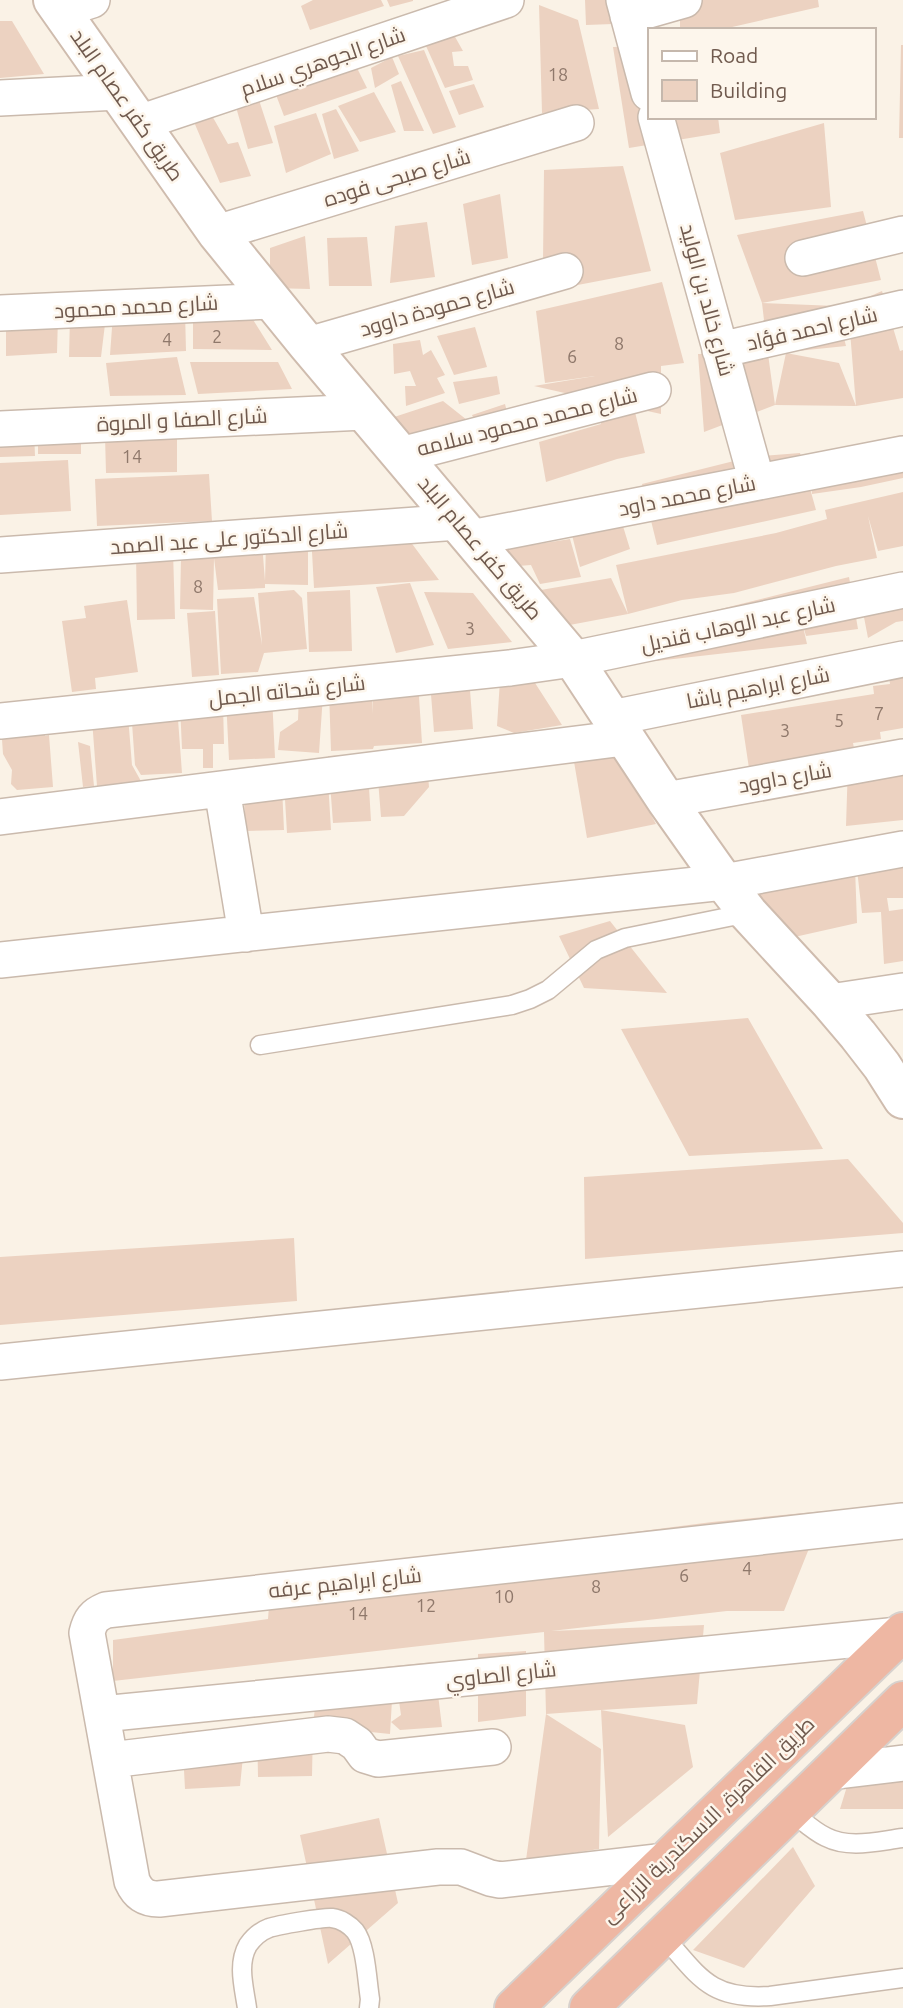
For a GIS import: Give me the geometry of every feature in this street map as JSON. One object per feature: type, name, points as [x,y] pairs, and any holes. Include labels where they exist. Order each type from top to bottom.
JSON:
[{"type":"highway","name":"طريق القاهرة, الاسكندرية الزراعى","points":[[514,2008],[901,1634]]},
{"type":"highway","points":[[590,2008],[903,1701]]},
{"type":"street","name":"شارع الجوهري سلام","points":[[139,123],[506,0]]},
{"type":"street","points":[[648,89],[626,8],[684,0]]},
{"type":"street","name":"طريق كفر عصام البلد","points":[[69,4],[118,92],[217,233],[271,301],[573,659],[724,883],[830,1002],[882,1066],[903,1099]]},
{"type":"street","points":[[0,98],[118,92]]},
{"type":"street","name":"شارع خالد بن الوليد","points":[[657,119],[757,482]]},
{"type":"street","name":"شارع صبحى فوده","points":[[217,233],[576,123]]},
{"type":"street","points":[[803,258],[903,234]]},
{"type":"street","name":"شارع حمودة داوود","points":[[308,345],[565,271]]},
{"type":"street","name":"شارع محمد محمود","points":[[0,313],[271,301]]},
{"type":"street","name":"شارع احمد فؤاد","points":[[720,350],[903,308]]},
{"type":"street","name":"شارع محمد محمود سلامه","points":[[401,454],[653,390]]},
{"type":"street","name":"شارع الصفا و المروة","points":[[0,429],[364,412]]},
{"type":"street","name":"شارع محمد داود","points":[[465,530],[757,482],[903,454]]},
{"type":"street","name":"شارع الدكتور على عبد الصمد","points":[[0,555],[465,530]]},
{"type":"street","name":"شارع عبد الوهاب قنديل","points":[[573,659],[903,590]]},
{"type":"street","name":"شارع شحاته الجمل","points":[[0,721],[510,668],[573,659]]},
{"type":"street","name":"شارع ابراهيم باشا","points":[[0,817],[222,789],[618,728],[903,659]]},
{"type":"street","name":"شارع داوود","points":[[666,800],[903,757]]},
{"type":"street","points":[[222,789],[246,934]]},
{"type":"street","points":[[0,960],[724,883],[903,849]]},
{"type":"street","points":[[830,1002],[903,990]]},
{"type":"street","points":[[0,1362],[903,1269]]},
{"type":"street","name":"شارع ابراهيم عرفه","points":[[666,1861],[500,1880],[461,1867],[438,1867],[147,1899],[137,1892],[132,1881],[87,1633],[89,1622],[96,1614],[106,1610],[903,1521]]},
{"type":"street","name":"شارع الصاوي","points":[[102,1714],[901,1634]]},
{"type":"street","points":[[110,1759],[328,1734],[345,1736],[357,1744],[365,1755],[378,1759],[493,1747]]},
{"type":"street","points":[[830,1772],[903,1763]]},
{"type":"lane","points":[[260,1045],[512,1005],[548,990],[584,958],[610,943],[748,913]]},
{"type":"lane","points":[[790,1811],[824,1836],[842,1843],[903,1838]]},
{"type":"lane","points":[[247,2008],[242,1967],[249,1943],[269,1928],[331,1917],[353,1929],[360,1940],[370,1999],[369,2008]]},
{"type":"lane","points":[[663,1936],[706,1984],[736,1995],[770,1996],[903,1978]]},
{"type":"building","points":[[313,0],[381,0],[384,6],[310,30],[301,6]]},
{"type":"building","points":[[387,0],[413,0],[413,1],[390,7]]},
{"type":"building","points":[[585,0],[664,0],[667,22],[586,25]]},
{"type":"building","points":[[680,0],[818,0],[819,7],[728,28],[680,28]]},
{"type":"building","points":[[539,5],[578,20],[599,109],[542,113]]},
{"type":"building","points":[[0,21],[12,21],[44,74],[0,78]]},
{"type":"building","points":[[454,35],[463,51],[452,52],[454,66],[468,66],[473,80],[445,88],[426,46]]},
{"type":"building","points":[[901,45],[903,138],[899,138]]},
{"type":"building","points":[[648,46],[648,119],[718,119],[720,133],[629,148],[613,47]]},
{"type":"building","points":[[424,50],[456,127],[433,134],[398,56]]},
{"type":"building","points":[[392,57],[399,74],[375,88],[371,68]]},
{"type":"building","points":[[354,62],[367,88],[284,116],[273,87]]},
{"type":"building","points":[[401,81],[424,131],[404,131],[391,85]]},
{"type":"building","points":[[474,84],[484,107],[459,115],[449,91]]},
{"type":"building","points":[[374,92],[396,132],[360,142],[338,106]]},
{"type":"building","points":[[258,97],[273,143],[248,149],[236,107]]},
{"type":"building","points":[[336,109],[359,151],[334,159],[322,114]]},
{"type":"building","points":[[316,113],[331,154],[286,173],[274,126]]},
{"type":"building","points":[[211,114],[228,144],[238,142],[251,176],[220,183],[194,122]]},
{"type":"building","points":[[824,123],[831,207],[735,220],[720,153]]},
{"type":"building","points":[[623,166],[651,271],[562,288],[543,263],[544,170]]},
{"type":"building","points":[[500,194],[508,258],[472,265],[463,204]]},
{"type":"building","points":[[863,211],[881,280],[762,303],[737,235]]},
{"type":"building","points":[[427,222],[435,277],[390,283],[395,226]]},
{"type":"building","points":[[305,236],[310,289],[270,288],[270,248]]},
{"type":"building","points":[[367,237],[372,286],[329,286],[327,238]]},
{"type":"building","points":[[662,282],[684,363],[661,366],[661,414],[634,408],[645,453],[617,459],[546,482],[539,442],[601,424],[599,404],[613,404],[534,386],[595,376],[545,383],[536,311]]},
{"type":"building","points":[[882,291],[900,351],[903,350],[903,398],[856,406],[848,306]]},
{"type":"building","points":[[762,303],[836,306],[846,346],[768,354]]},
{"type":"building","points":[[185,311],[186,351],[110,355],[113,314]]},
{"type":"building","points":[[70,316],[106,316],[101,357],[69,357]]},
{"type":"building","points":[[193,316],[252,318],[272,350],[193,349]]},
{"type":"building","points":[[58,317],[57,353],[6,356],[6,318]]},
{"type":"building","points":[[475,327],[487,367],[454,375],[437,336]]},
{"type":"building","points":[[420,340],[423,355],[431,350],[445,375],[437,378],[445,393],[406,406],[405,386],[416,386],[410,371],[394,374],[393,344]]},
{"type":"building","points":[[786,353],[839,363],[856,406],[775,405]]},
{"type":"building","points":[[698,354],[768,354],[775,405],[704,432]]},
{"type":"building","points":[[177,357],[186,395],[110,396],[106,363]]},
{"type":"building","points":[[190,362],[278,362],[292,389],[198,394]]},
{"type":"building","points":[[497,376],[500,394],[459,404],[453,382]]},
{"type":"building","points":[[443,401],[467,420],[464,430],[412,448],[385,420]]},
{"type":"building","points":[[505,404],[509,420],[479,430],[472,415]]},
{"type":"building","points":[[177,425],[177,472],[106,473],[105,436]]},
{"type":"building","points":[[81,430],[81,454],[38,454],[38,431]]},
{"type":"building","points":[[34,431],[35,456],[0,457],[0,432]]},
{"type":"building","points":[[903,435],[903,478],[812,494],[809,454]]},
{"type":"building","points":[[800,453],[816,510],[657,545],[642,484],[750,457]]},
{"type":"building","points":[[68,460],[71,511],[0,515],[0,463]]},
{"type":"building","points":[[209,474],[212,521],[97,526],[95,479]]},
{"type":"building","points":[[903,492],[903,546],[878,551],[868,516],[877,558],[734,593],[682,600],[628,614],[616,565],[776,533],[827,519],[825,510]]},
{"type":"building","points":[[618,510],[630,549],[580,567],[568,519]]},
{"type":"building","points":[[401,529],[439,580],[314,588],[311,534]]},
{"type":"building","points":[[526,536],[532,545],[570,539],[581,577],[540,584],[531,565],[505,567],[495,545]]},
{"type":"building","points":[[262,543],[265,581],[266,543],[308,544],[308,585],[265,584],[265,588],[218,590],[214,558],[216,545]]},
{"type":"building","points":[[173,551],[175,619],[137,620],[136,552]]},
{"type":"building","points":[[181,557],[214,558],[213,610],[180,609]]},
{"type":"building","points":[[903,574],[903,621],[896,622],[868,638],[858,586]]},
{"type":"building","points":[[849,577],[858,629],[806,636],[801,618],[807,644],[656,661],[648,627]]},
{"type":"building","points":[[611,578],[628,614],[559,627],[529,592]]},
{"type":"building","points":[[410,583],[434,645],[396,653],[376,587]]},
{"type":"building","points":[[294,590],[302,598],[307,649],[264,653],[258,672],[221,674],[217,599],[254,597],[262,645],[258,593]]},
{"type":"building","points":[[350,590],[352,651],[309,652],[307,592]]},
{"type":"building","points":[[424,592],[473,593],[512,642],[448,649]]},
{"type":"building","points":[[127,600],[138,672],[95,678],[96,689],[72,692],[62,621],[86,618],[84,606]]},
{"type":"building","points":[[215,611],[219,675],[192,677],[187,613]]},
{"type":"building","points":[[903,658],[903,728],[880,732],[881,739],[853,743],[856,759],[750,775],[741,715],[874,694],[873,686],[890,684],[887,661]]},
{"type":"building","points":[[528,672],[562,725],[514,733],[497,726],[500,680]]},
{"type":"building","points":[[469,677],[473,729],[434,732],[430,682]]},
{"type":"building","points":[[418,681],[422,743],[331,751],[329,691],[371,689],[373,714],[372,685]]},
{"type":"building","points":[[299,693],[323,695],[319,753],[278,750],[280,732],[298,720]]},
{"type":"building","points":[[272,696],[275,758],[229,760],[226,698]]},
{"type":"building","points":[[223,704],[224,744],[213,744],[213,768],[203,768],[203,749],[182,749],[180,705]]},
{"type":"building","points":[[177,706],[182,773],[141,775],[135,765],[131,709]]},
{"type":"building","points":[[128,716],[132,765],[142,783],[97,786],[92,719]]},
{"type":"building","points":[[44,720],[45,736],[49,735],[53,787],[17,790],[11,784],[12,770],[3,754],[1,725]]},
{"type":"building","points":[[78,742],[90,746],[94,786],[83,787]]},
{"type":"building","points":[[613,747],[656,824],[587,838],[572,750]]},
{"type":"building","points":[[903,750],[903,820],[846,826],[848,764]]},
{"type":"building","points":[[426,751],[429,787],[404,816],[381,817],[376,755]]},
{"type":"building","points":[[367,754],[371,821],[333,823],[328,756]]},
{"type":"building","points":[[327,764],[331,830],[287,833],[283,766]]},
{"type":"building","points":[[281,766],[284,830],[246,831],[242,768]]},
{"type":"building","points":[[903,856],[903,898],[887,898],[889,911],[903,909],[903,961],[884,964],[881,912],[862,913],[856,861]]},
{"type":"building","points":[[855,867],[857,923],[781,940],[742,891]]},
{"type":"building","points":[[610,921],[667,993],[584,988],[559,936]]},
{"type":"building","points":[[748,1018],[823,1149],[689,1156],[621,1029]]},
{"type":"building","points":[[848,1159],[903,1223],[903,1233],[585,1259],[584,1177]]},
{"type":"building","points":[[294,1238],[297,1301],[0,1325],[0,1257]]},
{"type":"building","points":[[824,1511],[784,1611],[727,1611],[551,1631],[704,1625],[697,1704],[546,1714],[544,1632],[113,1681],[113,1640],[268,1619],[271,1579],[712,1522]]},
{"type":"building","points":[[526,1651],[526,1716],[478,1722],[478,1654]]},
{"type":"building","points":[[434,1662],[442,1727],[400,1730],[391,1722],[401,1715],[394,1666]]},
{"type":"building","points":[[394,1666],[390,1734],[313,1726],[312,1776],[258,1777],[257,1725],[314,1717],[318,1675]]},
{"type":"building","points":[[601,1710],[685,1725],[693,1767],[608,1837]]},
{"type":"building","points":[[546,1714],[601,1749],[599,1849],[526,1860]]},
{"type":"building","points":[[246,1727],[240,1786],[185,1789],[182,1732]]},
{"type":"building","points":[[861,1741],[903,1774],[903,1809],[840,1809]]},
{"type":"building","points":[[379,1818],[398,1903],[328,1964],[300,1835]]},
{"type":"building","points":[[793,1847],[815,1886],[744,1968],[693,1950]]}]
